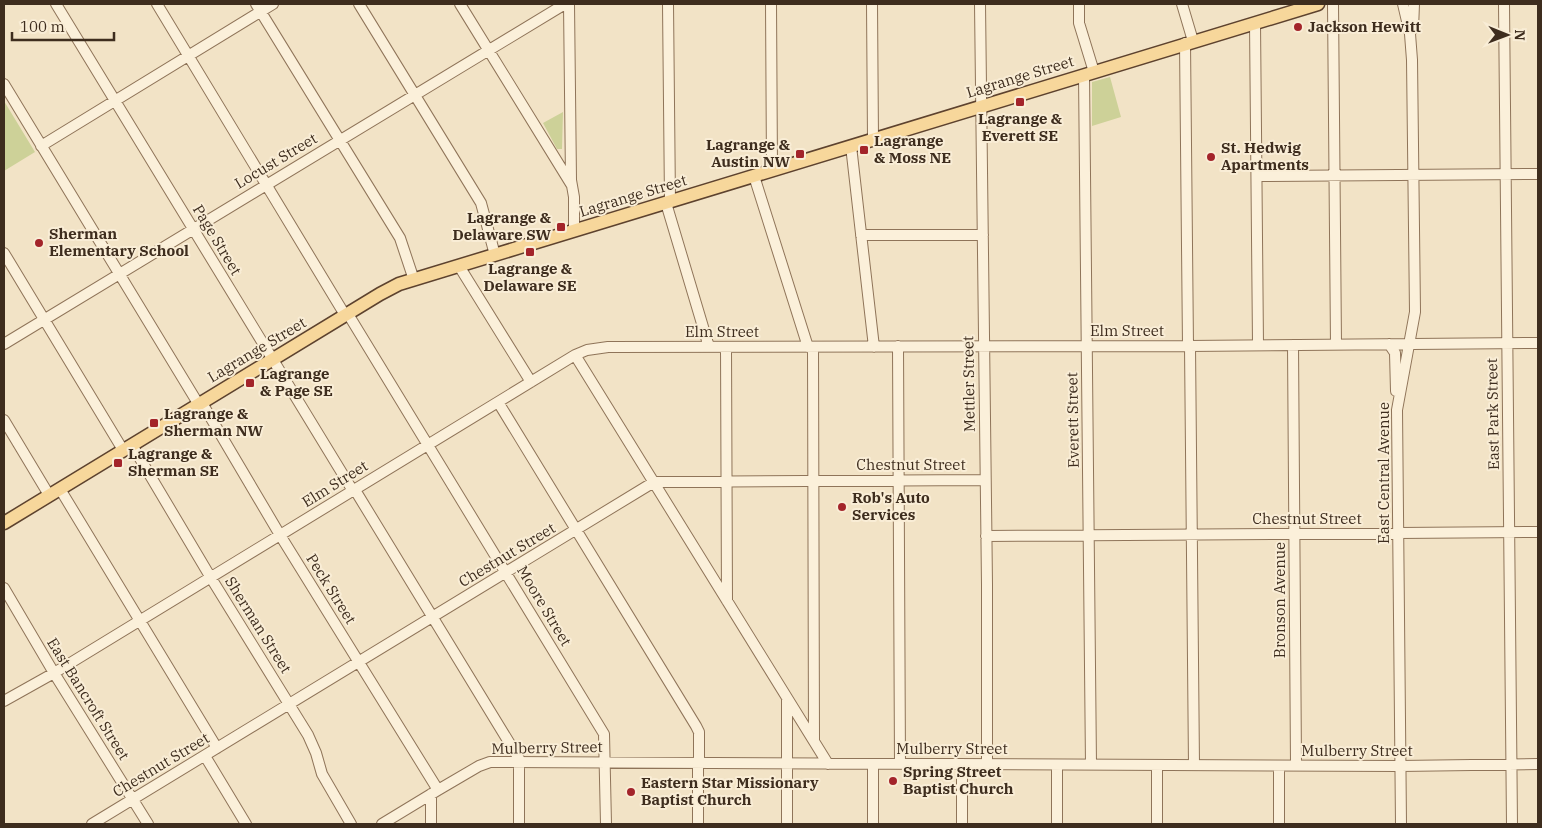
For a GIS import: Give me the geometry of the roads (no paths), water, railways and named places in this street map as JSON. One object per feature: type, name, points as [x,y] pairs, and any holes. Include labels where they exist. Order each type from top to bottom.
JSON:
[{"type":"main road","name":"Lagrange Street","points":[[4,523],[386,290],[1255,22],[1289,8],[1318,4]]},
{"type":"street","name":"Page Street","points":[[56,4],[272,360],[433,618],[520,762]]},
{"type":"street","name":"Moore Street","points":[[157,4],[604,734],[606,824]]},
{"type":"street","points":[[41,146],[188,56],[258,8],[273,4]]},
{"type":"street","points":[[360,4],[481,203],[495,255]]},
{"type":"street","points":[[460,4],[571,185]]},
{"type":"street","points":[[565,4],[574,231]]},
{"type":"street","name":"Locust Street","points":[[4,344],[565,4]]},
{"type":"street","points":[[668,4],[668,202],[709,347]]},
{"type":"street","points":[[771,4],[772,170]]},
{"type":"street","points":[[872,4],[873,140]]},
{"type":"street","name":"Mettler Street","points":[[980,4],[987,765]]},
{"type":"street","name":"Everett Street","points":[[1079,4],[1079,23],[1089,73],[1086,346],[1091,765]]},
{"type":"street","points":[[1182,4],[1189,42],[1189,346],[1194,765]]},
{"type":"street","points":[[1333,4],[1336,345]]},
{"type":"street","name":"East Central Avenue","points":[[1401,824],[1397,410],[1415,312],[1412,65],[1410,34],[1403,4]]},
{"type":"street","points":[[1412,65],[1414,4]]},
{"type":"street","name":"East Park Street","points":[[1504,4],[1512,824]]},
{"type":"street","points":[[258,8],[400,238],[414,280]]},
{"type":"street","points":[[1255,22],[1258,344]]},
{"type":"street","name":"Peck Street","points":[[4,84],[358,662],[434,792]]},
{"type":"street","points":[[851,146],[874,347]]},
{"type":"street","points":[[1257,176],[1538,174]]},
{"type":"street","points":[[754,176],[810,347],[813,481],[814,742]]},
{"type":"street","points":[[861,235],[983,235]]},
{"type":"street","name":"Sherman Street","points":[[4,253],[290,704],[313,745],[329,789],[351,824]]},
{"type":"street","points":[[459,266],[531,382]]},
{"type":"street","name":"Elm Street","points":[[4,701],[211,578],[575,355],[587,350],[709,347],[1538,343]]},
{"type":"street","points":[[1388,344],[1395,353],[1397,410]]},
{"type":"street","name":"Bronson Avenue","points":[[1293,345],[1296,766]]},
{"type":"street","points":[[898,346],[900,764]]},
{"type":"street","points":[[726,347],[727,601]]},
{"type":"street","points":[[575,355],[828,764]]},
{"type":"street","points":[[498,402],[696,726],[698,732],[698,824]]},
{"type":"street","points":[[4,420],[55,492],[140,621],[218,748]]},
{"type":"street","name":"Chestnut Street","points":[[92,824],[654,482],[985,480]]},
{"type":"street","name":"Chestnut Street","points":[[986,536],[1538,532]]},
{"type":"street","name":"East Bancroft Street","points":[[4,588],[54,673],[148,824]]},
{"type":"street","points":[[786,697],[787,824]]},
{"type":"street","points":[[205,756],[246,824]]},
{"type":"street","points":[[520,762],[520,824]]},
{"type":"street","name":"Mulberry Street","points":[[382,824],[484,764],[520,762],[1279,766],[1538,764]]},
{"type":"street","points":[[873,764],[873,824]]},
{"type":"street","points":[[962,764],[962,824]]},
{"type":"street","points":[[1057,765],[1057,824]]},
{"type":"street","points":[[1157,765],[1157,824]]},
{"type":"street","points":[[1279,766],[1280,824]]},
{"type":"street","points":[[431,824],[434,792]]},
{"type":"place","name":"Jackson Hewitt","points":[[1298,27]]},
{"type":"place","name":"Lagrange & Everett SE","points":[[1020,102]]},
{"type":"place","name":"Lagrange & Moss NE","points":[[864,150]]},
{"type":"place","name":"Lagrange & Austin NW","points":[[800,154]]},
{"type":"place","name":"St. Hedwig Apartments","points":[[1211,157]]},
{"type":"place","name":"Lagrange & Delaware SW","points":[[561,227]]},
{"type":"place","name":"Sherman Elementary School","points":[[39,243]]},
{"type":"place","name":"Lagrange & Delaware SE","points":[[530,252]]},
{"type":"place","name":"Lagrange & Page SE","points":[[250,383]]},
{"type":"place","name":"Lagrange & Sherman NW","points":[[154,423]]},
{"type":"place","name":"Lagrange & Sherman SE","points":[[118,463]]},
{"type":"place","name":"Rob's Auto Services","points":[[842,507]]},
{"type":"place","name":"Spring Street Baptist Church","points":[[893,781]]},
{"type":"place","name":"Eastern Star Missionary Baptist Church","points":[[631,792]]}]
